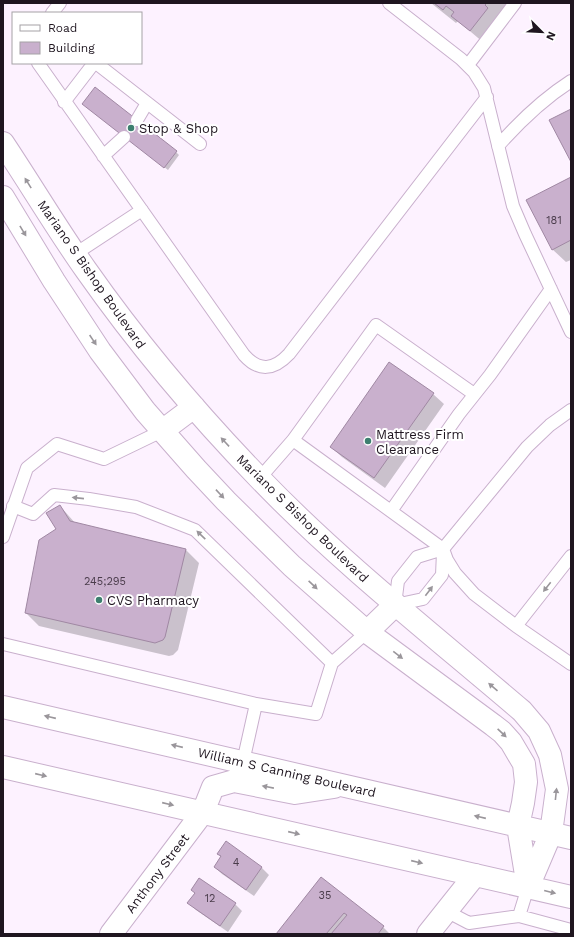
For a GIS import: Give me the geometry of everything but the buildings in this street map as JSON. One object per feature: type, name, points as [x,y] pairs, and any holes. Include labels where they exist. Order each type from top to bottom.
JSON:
[{"type":"main road","name":"Mariano S Bishop Boulevard","points":[[3,143],[75,254],[112,307],[194,407],[260,479],[320,538],[395,605],[522,711],[539,731],[550,755],[557,789],[561,835],[528,887]]},
{"type":"main road","points":[[3,197],[46,269],[100,351],[127,388],[162,431],[201,474],[259,534],[366,632],[493,725],[512,742],[521,756],[525,772],[523,803],[518,826],[528,887]]},
{"type":"main road","points":[[162,431],[194,407]]},
{"type":"main road","points":[[366,632],[395,605]]},
{"type":"main road","name":"William S Canning Boulevard","points":[[3,707],[561,835]]},
{"type":"main road","points":[[3,766],[571,897]]},
{"type":"main road","name":"Anthony Street","points":[[111,934],[203,812],[213,788],[234,781],[295,793],[348,785]]},
{"type":"main road","points":[[428,934],[475,875]]},
{"type":"lane","points":[[53,12],[60,3]]},
{"type":"lane","points":[[389,3],[468,65],[479,79],[487,97],[510,197],[516,216],[571,332]]},
{"type":"lane","points":[[468,65],[515,3]]},
{"type":"lane","points":[[39,64],[64,102],[248,360],[260,367],[276,365],[283,361],[289,354],[487,97]]},
{"type":"lane","points":[[64,102],[94,64]]},
{"type":"lane","points":[[96,64],[200,144]]},
{"type":"lane","points":[[498,146],[513,129],[546,99],[571,81]]},
{"type":"lane","points":[[137,120],[147,103]]},
{"type":"lane","points":[[103,156],[124,137]]},
{"type":"lane","points":[[75,254],[142,210]]},
{"type":"lane","points":[[391,511],[459,414],[490,375],[551,289]]},
{"type":"lane","points":[[260,479],[293,440],[376,325],[474,394]]},
{"type":"lane","points":[[443,549],[442,575],[423,599],[395,605],[398,582],[417,557],[443,549],[527,448],[550,425],[571,410]]},
{"type":"lane","points":[[3,537],[9,509],[27,468],[57,444],[104,460],[162,431]]},
{"type":"lane","points":[[293,440],[443,549],[447,560],[455,573],[485,603],[571,664]]},
{"type":"lane","points":[[9,509],[34,514],[54,495],[136,507],[195,530],[332,664]]},
{"type":"lane","points":[[516,626],[571,556]]},
{"type":"lane","points":[[3,644],[256,704],[316,714],[332,664],[366,632]]},
{"type":"lane","points":[[243,762],[256,704]]},
{"type":"lane","points":[[519,916],[528,887]]},
{"type":"lane","points":[[446,911],[467,929],[519,916],[571,930]]},
{"type":"place","name":"Stop & Shop","points":[[131,128]]},
{"type":"place","name":"Mattress Firm Clearance","points":[[368,441]]},
{"type":"place","name":"CVS Pharmacy","points":[[99,600]]}]
